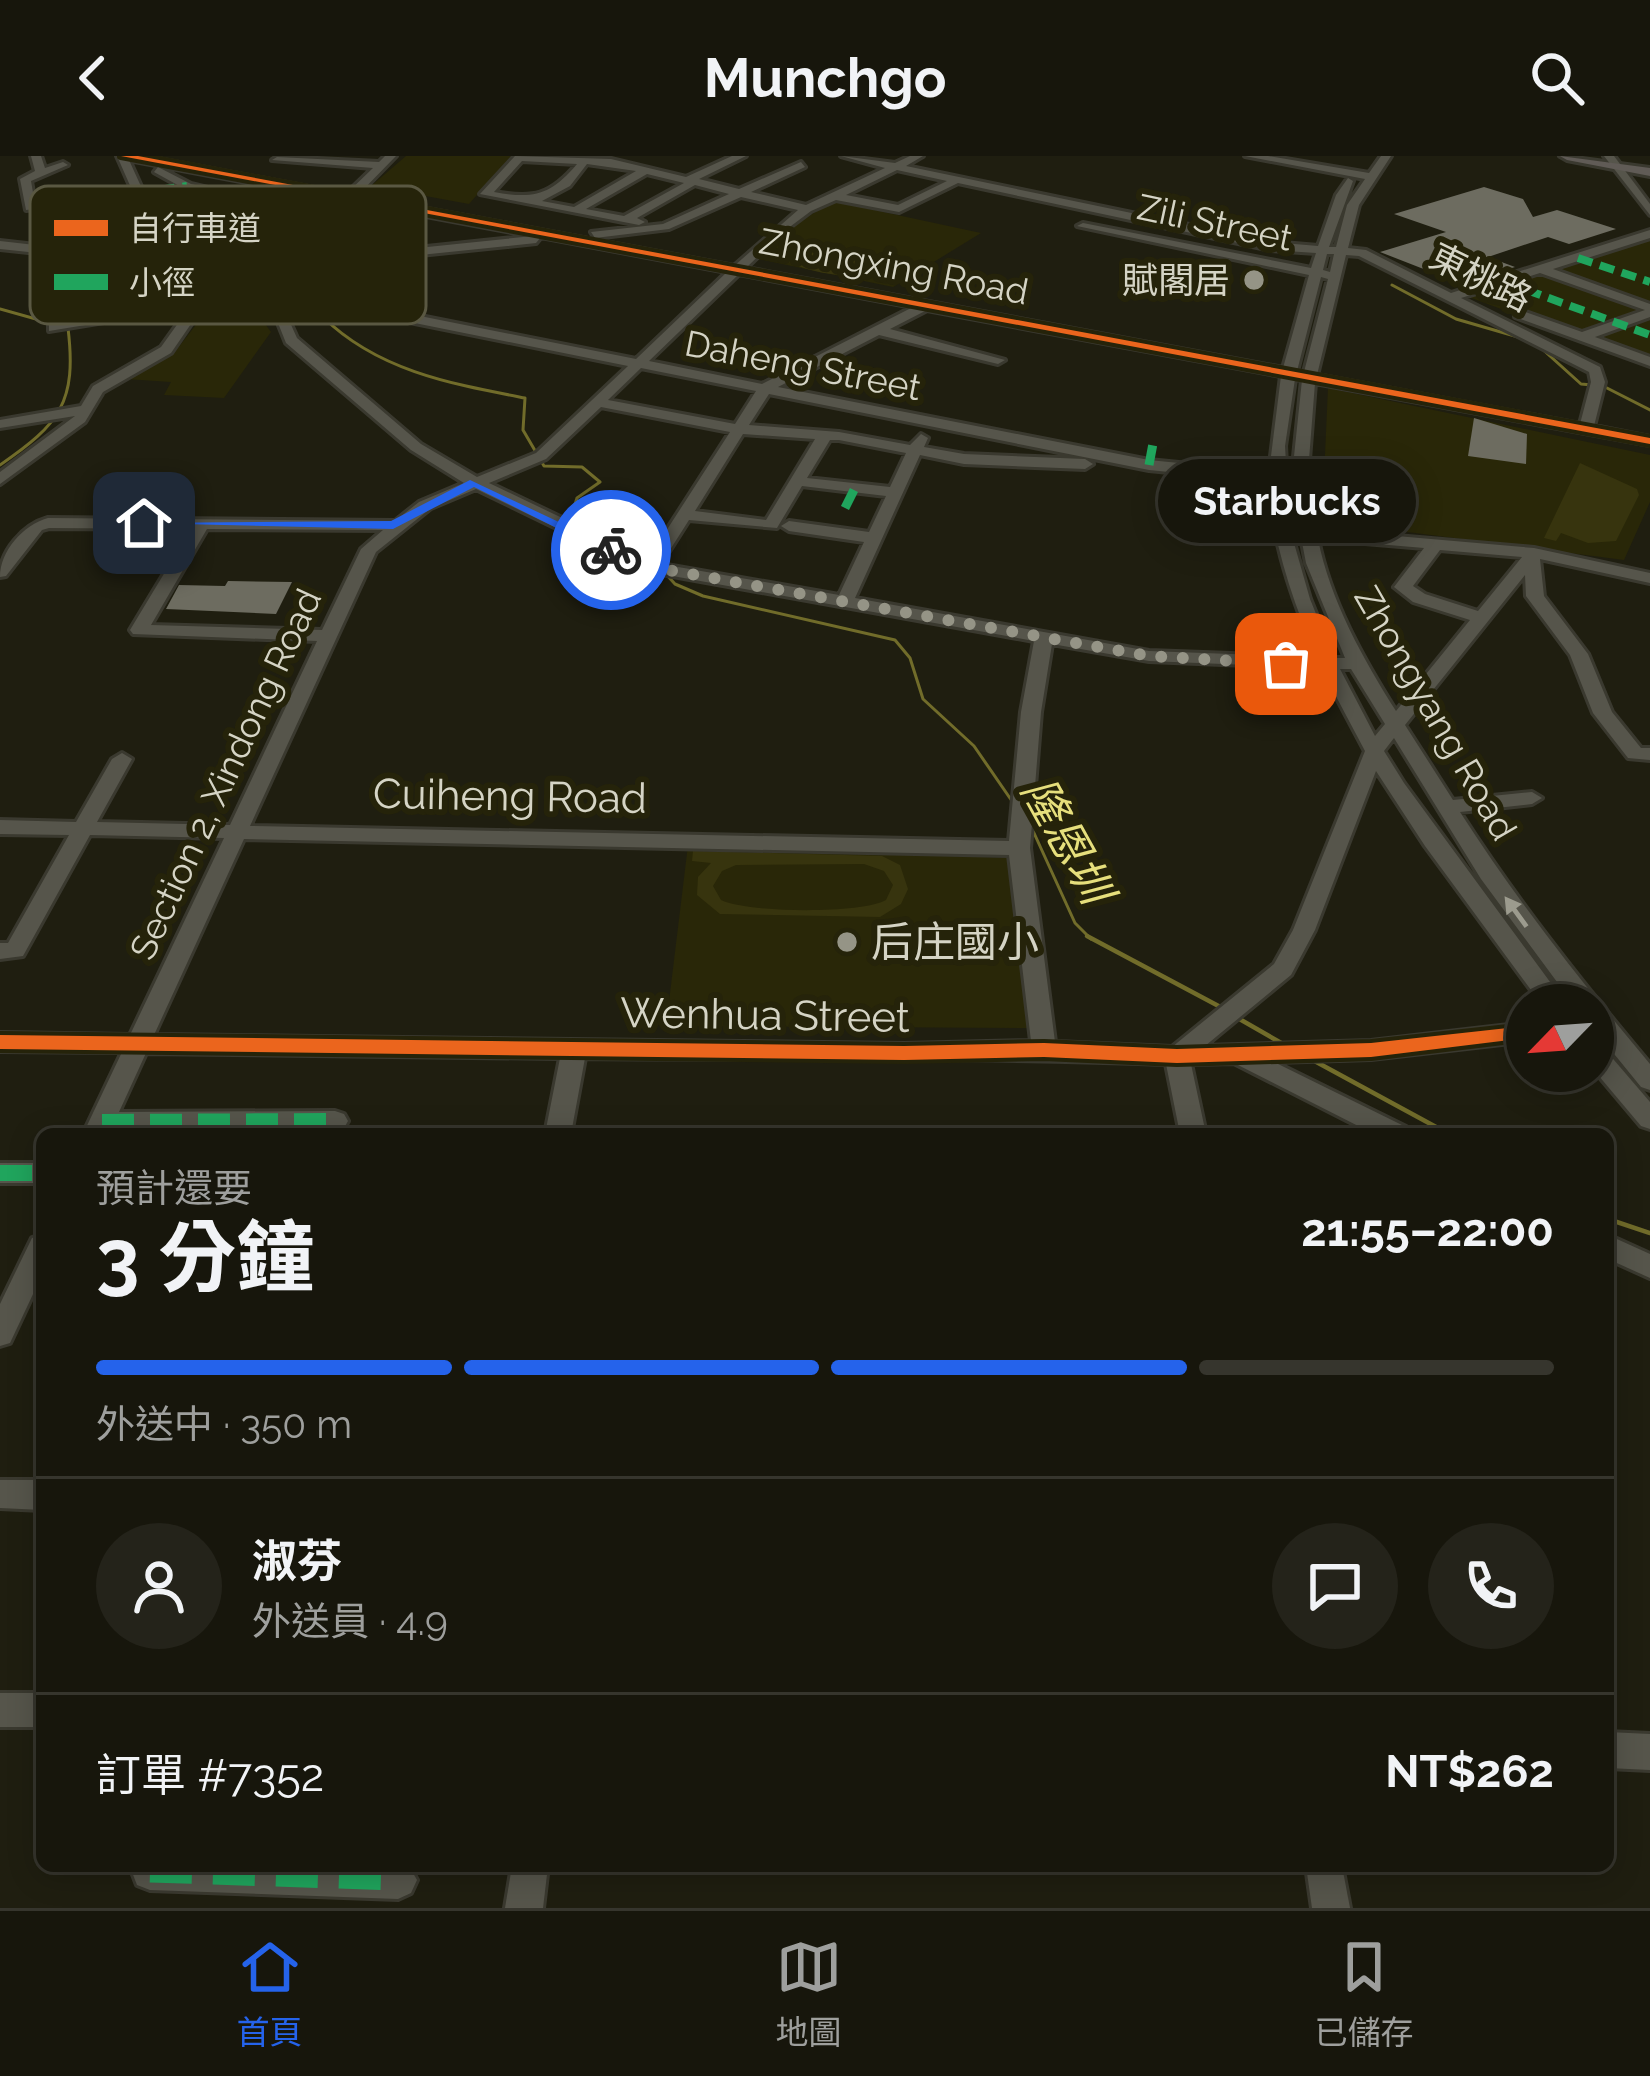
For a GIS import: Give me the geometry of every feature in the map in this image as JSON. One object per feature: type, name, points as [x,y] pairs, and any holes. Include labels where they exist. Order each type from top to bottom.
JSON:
[{"type":"main road","points":[[1567,156],[1612,161]]},
{"type":"main road","points":[[1584,156],[1650,170]]},
{"type":"street","points":[[36,156],[41,173]]},
{"type":"street","points":[[123,156],[134,186]]},
{"type":"street","name":"Zhongxing Road","points":[[123,156],[312,186]]},
{"type":"street","points":[[173,156],[259,174],[280,158],[387,161]]},
{"type":"street","points":[[627,219],[741,156]]},
{"type":"street","name":"東桃路","points":[[845,156],[1321,253],[1362,253],[1461,295],[1595,370],[1596,388],[1584,429]]},
{"type":"street","name":"Section 2, Xindong Road","points":[[99,1128],[369,549],[393,525],[474,482],[539,457],[736,268],[807,209],[918,156]]},
{"type":"street","points":[[1250,156],[1360,175]]},
{"type":"street","name":"Zhongyang Road","points":[[1369,156],[1334,276],[1299,439],[1299,485],[1307,532],[1325,595],[1357,664],[1489,874],[1570,984]]},
{"type":"street","name":"Zhongyang Road","points":[[1386,156],[1360,175],[1335,207],[1321,253],[1280,410],[1282,532],[1331,664],[1375,749],[1457,877],[1539,984]]},
{"type":"street","points":[[665,227],[486,194],[520,157],[614,159],[807,209]]},
{"type":"street","points":[[531,202],[566,184],[585,160]]},
{"type":"street","points":[[426,251],[665,227],[801,165],[778,160]]},
{"type":"street","points":[[359,186],[387,161]]},
{"type":"street","points":[[1612,161],[1650,212]]},
{"type":"street","points":[[130,178],[152,162],[187,186]]},
{"type":"street","name":"Zhongxing Road","points":[[152,162],[321,186]]},
{"type":"street","points":[[30,208],[25,178],[64,165]]},
{"type":"street","points":[[576,210],[646,170]]},
{"type":"street","points":[[835,196],[899,209],[958,179]]},
{"type":"street","name":"Zhongxing Road","points":[[426,206],[925,306],[1171,348]]},
{"type":"street","name":"Zhongxing Road","points":[[426,207],[1650,442]]},
{"type":"street","name":"Zili Street","points":[[1083,226],[1334,276]]},
{"type":"street","points":[[1461,295],[1650,234]]},
{"type":"street","points":[[0,245],[30,248]]},
{"type":"street","points":[[1615,245],[1650,257]]},
{"type":"street","points":[[1543,269],[1650,310]]},
{"type":"street","points":[[1461,295],[1650,362]]},
{"type":"street","points":[[651,567],[765,388],[925,306]]},
{"type":"street","points":[[1555,346],[1650,310]]},
{"type":"street","name":"Daheng Street","points":[[426,321],[1149,465],[1279,478]]},
{"type":"street","points":[[0,479],[46,449],[98,388],[166,350],[184,324]]},
{"type":"street","points":[[283,324],[291,340],[416,447],[474,482],[651,567],[1149,656],[1357,664]]},
{"type":"street","points":[[878,330],[998,360]]},
{"type":"street","points":[[596,402],[739,429],[964,459],[1149,465],[1154,438]]},
{"type":"street","points":[[0,424],[78,410]]},
{"type":"street","points":[[844,600],[929,420]]},
{"type":"street","points":[[780,526],[796,482],[824,437]]},
{"type":"street","points":[[796,482],[896,492]]},
{"type":"street","points":[[844,508],[855,488]]},
{"type":"street","points":[[686,515],[874,538]]},
{"type":"street","points":[[0,572],[35,526],[48,523],[393,525]]},
{"type":"street","points":[[202,523],[139,630],[329,637]]},
{"type":"street","points":[[1282,532],[1436,543],[1650,578]]},
{"type":"street","points":[[1436,543],[1403,587],[1418,598],[1484,619]]},
{"type":"street","points":[[1191,1128],[1178,1056],[1283,969],[1375,749],[1533,557]]},
{"type":"street","points":[[1533,557],[1535,596],[1579,654],[1603,713],[1635,754],[1650,754]]},
{"type":"street","points":[[1044,638],[1018,848],[1044,1050]]},
{"type":"street","points":[[0,951],[15,951],[122,759]]},
{"type":"street","points":[[1448,807],[1532,798]]},
{"type":"street","name":"Cuiheng Road","points":[[0,827],[1018,848]]},
{"type":"street","name":"Wenhua Street","points":[[0,1042],[1044,1050],[1178,1056],[1315,1051],[1506,1034]]},
{"type":"street","name":"Zhongyang Road","points":[[1614,1039],[1650,1081]]},
{"type":"street","points":[[559,1128],[574,1048]]},
{"type":"street","points":[[1234,1053],[1385,1128]]},
{"type":"street","points":[[1614,1077],[1650,1119]]},
{"type":"street","points":[[99,1128],[335,1120]]},
{"type":"street","points":[[0,1173],[36,1173]]},
{"type":"street","points":[[1614,1249],[1650,1267]]},
{"type":"street","points":[[0,1334],[36,1259]]},
{"type":"street","points":[[0,1494],[36,1495]]},
{"type":"street","points":[[0,1710],[36,1710]]},
{"type":"street","points":[[1614,1750],[1650,1752]]},
{"type":"street","points":[[524,1908],[529,1872]]},
{"type":"street","points":[[1325,1872],[1331,1908]]},
{"type":"street","points":[[150,1873],[397,1885]]},
{"type":"shaded area","points":[[406,156],[511,156],[469,204],[426,196],[426,186],[371,186]]},
{"type":"shaded area","points":[[832,201],[981,233],[893,287],[758,259],[782,234]]},
{"type":"shaded area","points":[[1650,230],[1650,364],[1458,293]]},
{"type":"shaded area","points":[[787,237],[922,269],[884,264],[862,274],[813,271],[776,253],[793,244],[783,241]]},
{"type":"shaded area","points":[[197,324],[265,324],[271,332],[224,398],[164,395],[171,382],[126,379],[174,353]]},
{"type":"shaded area","points":[[1328,388],[1650,455],[1650,502],[1624,560],[1322,521]]},
{"type":"shaded area","points":[[1580,463],[1637,489],[1639,495],[1616,541],[1588,543],[1561,533],[1556,541],[1544,538]]},
{"type":"shaded area","name":"后庄國小","points":[[688,845],[1007,858],[1028,1028],[666,1026]]},
{"type":"shaded area","points":[[693,851],[882,856],[900,865],[908,889],[901,904],[880,917],[720,914],[697,895],[698,877],[711,863],[692,861]],"holes":[[[864,864],[884,871],[893,885],[886,900],[853,908],[804,910],[735,904],[721,900],[713,886],[722,871],[736,865]]]},
{"type":"building","points":[[1484,187],[1523,199],[1533,217],[1557,210],[1616,229],[1569,244],[1548,237],[1488,257],[1515,267],[1462,284],[1380,252],[1446,232],[1394,214]]},
{"type":"building","points":[[1474,418],[1527,434],[1526,464],[1468,456]]},
{"type":"building","points":[[228,581],[292,582],[276,614],[166,609],[179,585],[225,586]]},
{"type":"waterway","name":"隆恩圳","points":[[1392,285],[1456,319],[1525,339]]},
{"type":"waterway","points":[[0,309],[30,317]]},
{"type":"waterway","points":[[0,465],[37,437],[60,409],[70,375],[70,353],[68,328],[54,324]]},
{"type":"waterway","name":"隆恩圳","points":[[331,324],[392,363],[525,398],[523,430],[544,466],[582,467],[600,482],[577,498],[574,507],[595,527],[650,556]]},
{"type":"waterway","name":"隆恩圳","points":[[1540,347],[1581,384],[1592,385]]},
{"type":"waterway","name":"隆恩圳","points":[[1603,386],[1650,410]]},
{"type":"waterway","name":"隆恩圳","points":[[664,572],[675,584],[703,596],[895,640],[910,658],[923,699],[974,746],[1014,804]]},
{"type":"waterway","name":"隆恩圳","points":[[1029,822],[1075,923],[1089,937]]},
{"type":"waterway","name":"隆恩圳","points":[[1089,937],[1226,1010]]},
{"type":"waterway","name":"隆恩圳","points":[[1236,1017],[1283,1044]]},
{"type":"waterway","name":"隆恩圳","points":[[1309,1058],[1438,1128]]},
{"type":"waterway","name":"隆恩圳","points":[[1614,1221],[1650,1233]]},
{"type":"marked path","points":[[1578,258],[1650,282]]},
{"type":"marked path","points":[[1505,282],[1650,335]]},
{"type":"marked path","points":[[1149,465],[1154,438]]},
{"type":"marked path","points":[[845,508],[855,488]]},
{"type":"marked path","points":[[102,1122],[335,1121]]},
{"type":"marked path","points":[[0,1173],[36,1173]]},
{"type":"marked path","points":[[150,1872],[398,1880]]},
{"type":"cycle path","points":[[125,156],[286,186]]},
{"type":"cycle path","points":[[426,212],[1650,441]]},
{"type":"cycle path","points":[[0,1042],[904,1053],[1044,1050],[1177,1056],[1371,1050],[1506,1034]]},
{"type":"way so far","points":[[611,550],[651,567],[1149,656],[1286,664]]},
{"type":"place","name":"賦閣居","points":[[1254,280]]},
{"type":"place","name":"Starbucks","points":[[1286,664]]},
{"type":"place","name":"后庄國小","points":[[847,942]]},
{"type":"route","points":[[144,523],[393,525],[474,482],[611,550]]}]
